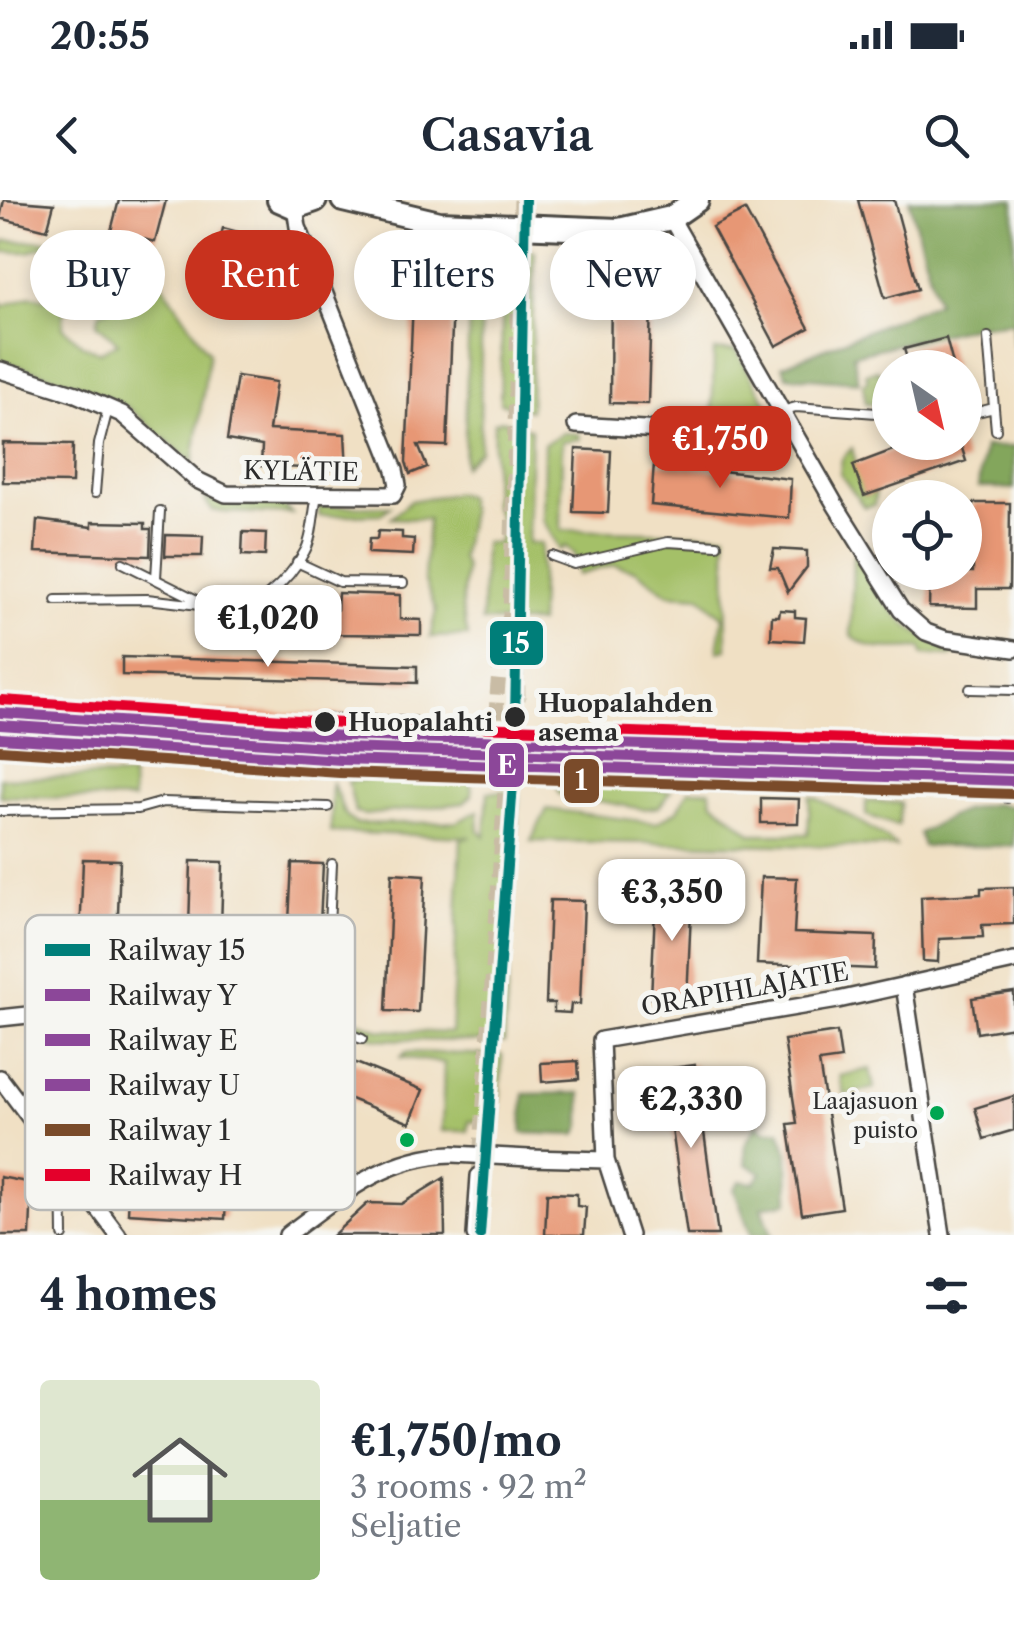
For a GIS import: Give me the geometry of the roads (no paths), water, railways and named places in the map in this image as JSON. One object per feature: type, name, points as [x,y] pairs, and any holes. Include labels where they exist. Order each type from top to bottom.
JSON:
[{"type":"street","points":[[343,200],[380,204],[438,224],[619,230],[671,218],[696,200]]},
{"type":"street","name":"KYLÄTIE","points":[[0,370],[109,408],[196,480],[226,494],[386,498],[395,494],[395,470],[298,227],[296,202]]},
{"type":"street","points":[[671,218],[890,594],[911,620],[945,639],[1014,649]]},
{"type":"street","points":[[576,425],[692,432],[792,429]]},
{"type":"street","name":"ORAPIHLAJATIE","points":[[606,1160],[601,1040],[1014,961]]},
{"type":"street","points":[[904,985],[942,1235]]},
{"type":"street","points":[[0,1018],[25,1015]]},
{"type":"street","points":[[0,1078],[25,1112]]},
{"type":"street","points":[[355,1189],[386,1168],[428,1155],[606,1160],[630,1235]]},
{"type":"street","points":[[476,1235],[480,1176]]},
{"type":"street","points":[[99,1210],[118,1235]]},
{"type":"street","points":[[288,1235],[325,1210]]},
{"type":"lane","points":[[988,338],[996,430]]},
{"type":"lane","points":[[781,411],[796,407],[872,413]]},
{"type":"lane","points":[[94,493],[99,444],[109,408]]},
{"type":"lane","points":[[982,411],[994,408]]},
{"type":"lane","points":[[123,563],[208,606],[218,618],[249,610],[307,549],[317,496]]},
{"type":"lane","points":[[156,578],[160,511]]},
{"type":"lane","points":[[552,556],[574,564],[668,542],[717,545]]},
{"type":"lane","points":[[297,562],[340,582],[403,583]]},
{"type":"lane","points":[[56,600],[147,599],[208,606]]},
{"type":"lane","points":[[970,689],[1014,690]]},
{"type":"lane","points":[[968,751],[1009,756],[1007,798]]},
{"type":"lane","points":[[0,811],[138,809],[162,802],[328,807]]},
{"type":"lane","points":[[330,915],[332,864]]},
{"type":"lane","points":[[355,1036],[362,1039]]},
{"type":"lane","points":[[63,1210],[63,1235]]},
{"type":"tunnel","points":[[479,1176],[505,791],[496,727],[501,658],[510,616],[521,200]]},
{"type":"tunnel","points":[[505,791],[514,754],[518,707],[511,620]]},
{"type":"rail line","name":"15","points":[[480,1235],[514,770],[525,200]]},
{"type":"rail line","name":"H","points":[[2,700],[342,723],[1014,744]]},
{"type":"rail line","name":"U","points":[[1,713],[342,736],[1014,756]]},
{"type":"rail line","name":"Y","points":[[0,725],[341,748],[1014,769]]},
{"type":"rail line","name":"E","points":[[0,738],[341,760],[1014,781]]},
{"type":"rail line","name":"1","points":[[0,750],[340,773],[1013,794]]},
{"type":"place","name":"Huopalahden asema","points":[[515,717]]},
{"type":"place","name":"Huopalahti","points":[[325,722]]},
{"type":"place","name":"Laajasuon puisto","points":[[937,1113]]}]
